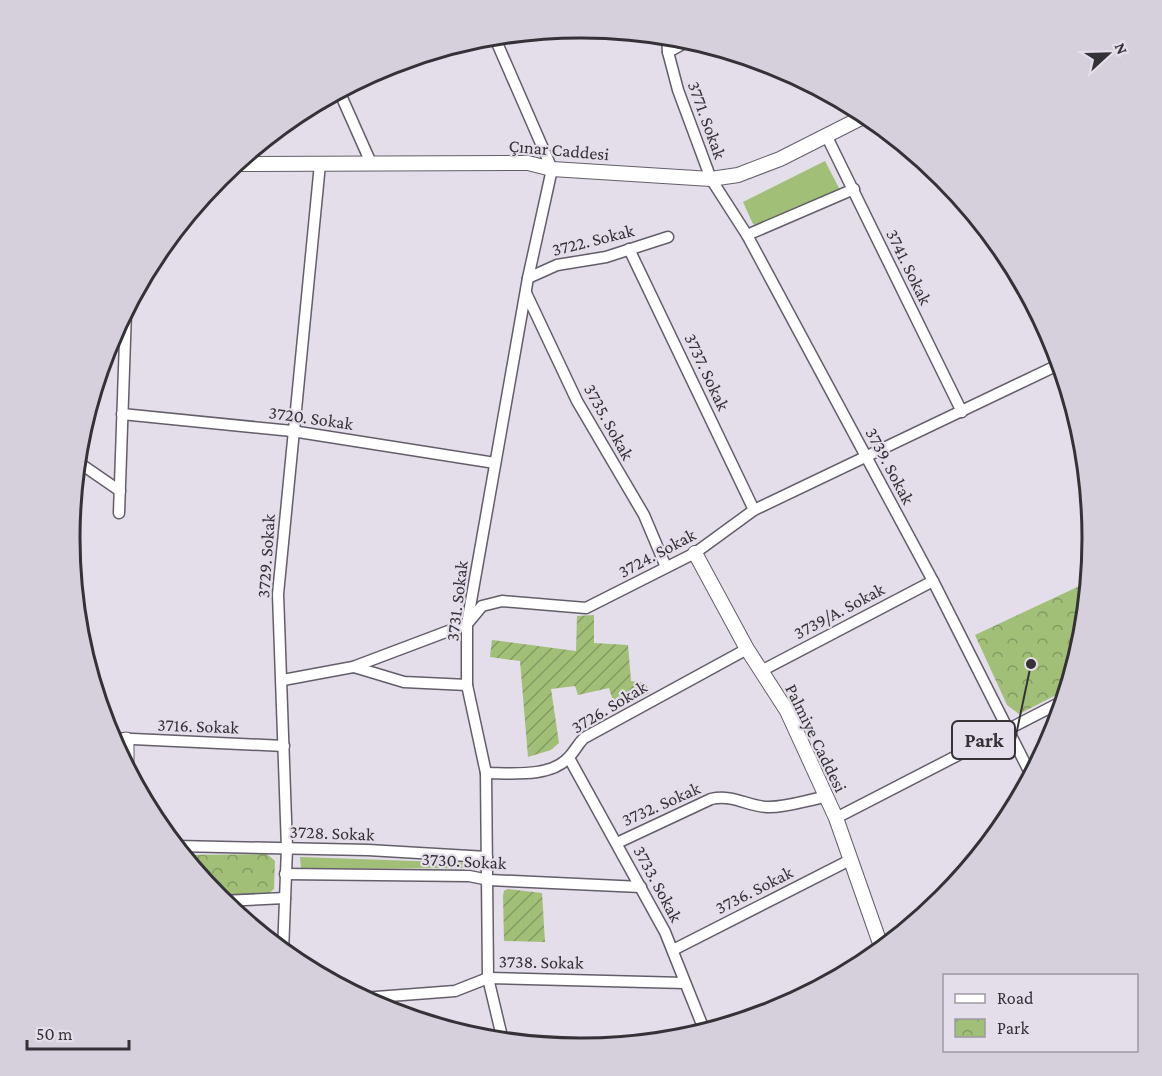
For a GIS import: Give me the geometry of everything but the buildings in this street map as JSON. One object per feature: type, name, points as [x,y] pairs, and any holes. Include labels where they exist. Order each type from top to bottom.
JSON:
[{"type":"street","points":[[498,45],[552,169]]},
{"type":"street","name":"3771. Sokak","points":[[668,45],[678,90],[711,179]]},
{"type":"street","points":[[668,52],[678,47]]},
{"type":"street","points":[[342,99],[371,163]]},
{"type":"street","name":"Çınar Caddesi","points":[[249,164],[528,163],[552,169],[711,179],[738,175],[827,137],[857,121]]},
{"type":"street","name":"3741. Sokak","points":[[827,137],[962,412]]},
{"type":"street","name":"3729. Sokak","points":[[283,940],[286,848],[283,680],[278,594],[292,431],[320,164]]},
{"type":"street","name":"3731. Sokak","points":[[501,1032],[488,978],[489,880],[486,772],[467,685],[468,624],[525,293],[552,169]]},
{"type":"street","name":"3739. Sokak","points":[[711,179],[747,235],[933,581],[1027,765]]},
{"type":"street","points":[[747,235],[854,189]]},
{"type":"street","name":"3722. Sokak","points":[[528,278],[557,265],[606,257],[668,237]]},
{"type":"street","name":"3737. Sokak","points":[[629,249],[754,510]]},
{"type":"street","name":"3735. Sokak","points":[[525,293],[577,401],[644,515],[666,567]]},
{"type":"street","points":[[119,513],[125,332]]},
{"type":"street","name":"3724. Sokak","points":[[283,680],[353,667],[468,624],[482,606],[502,601],[586,608],[695,554],[754,510],[1052,368]]},
{"type":"street","name":"3720. Sokak","points":[[122,414],[292,431],[495,463]]},
{"type":"street","points":[[86,467],[120,491]]},
{"type":"street","name":"Palmiye Caddesi","points":[[695,554],[747,649],[787,711],[836,818],[879,940]]},
{"type":"street","name":"3739/A. Sokak","points":[[760,671],[933,581]]},
{"type":"street","name":"3726. Sokak","points":[[486,772],[531,773],[552,768],[569,758],[574,747],[584,738],[747,649]]},
{"type":"street","points":[[353,667],[404,682],[467,685]]},
{"type":"street","points":[[836,818],[1052,707]]},
{"type":"street","name":"3716. Sokak","points":[[123,739],[284,746]]},
{"type":"street","name":"3733. Sokak","points":[[569,758],[673,950],[701,1023]]},
{"type":"street","name":"3732. Sokak","points":[[617,843],[718,797],[725,796],[752,806],[772,807],[825,797]]},
{"type":"street","name":"3728. Sokak","points":[[187,846],[487,857]]},
{"type":"street","name":"3736. Sokak","points":[[673,950],[850,860]]},
{"type":"street","name":"3730. Sokak","points":[[285,874],[469,876],[489,880],[640,887]]},
{"type":"street","points":[[236,900],[285,898]]},
{"type":"street","name":"3738. Sokak","points":[[382,997],[455,992],[488,978],[685,983]]},
{"type":"green space","points":[[825,161],[840,190],[756,225],[753,224],[743,202]]},
{"type":"green space","points":[[1079,586],[1072,636],[1056,695],[1019,714],[1007,705],[975,635]]},
{"type":"green space","points":[[594,615],[594,643],[628,645],[631,681],[646,683],[649,693],[616,710],[609,688],[578,695],[575,686],[551,689],[559,743],[551,750],[528,757],[520,661],[490,657],[492,640],[576,651],[577,616]]},
{"type":"green space","points":[[267,854],[275,861],[274,889],[267,895],[232,896],[194,855]]},
{"type":"green space","points":[[300,857],[473,863],[473,868],[301,869]]},
{"type":"green space","points":[[508,889],[542,893],[545,942],[504,941],[503,896],[504,891]]},
{"type":"place","name":"Park","points":[[1031,664]]}]
